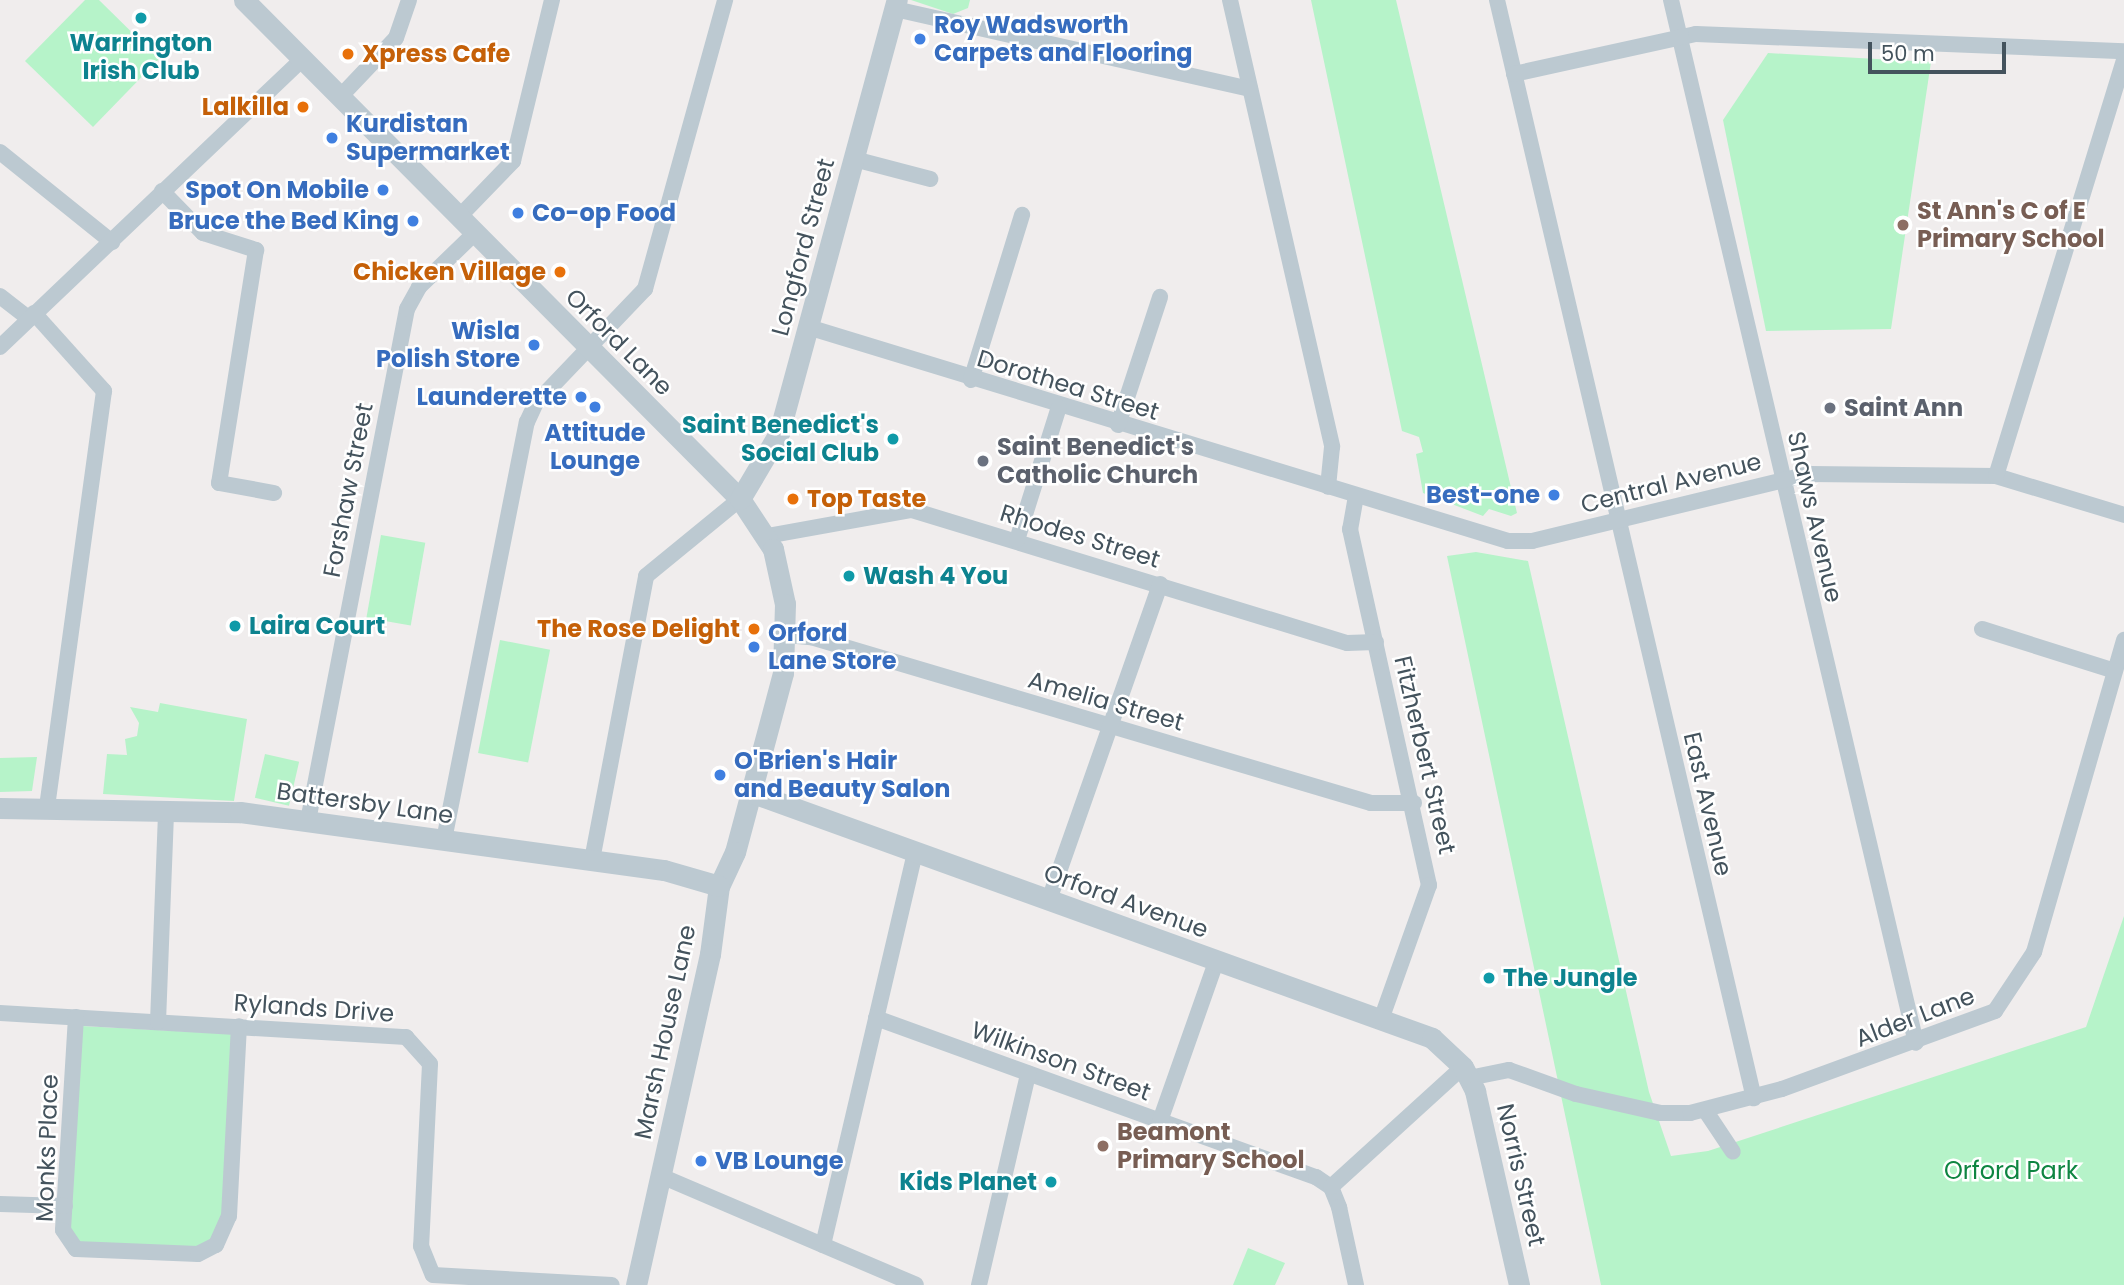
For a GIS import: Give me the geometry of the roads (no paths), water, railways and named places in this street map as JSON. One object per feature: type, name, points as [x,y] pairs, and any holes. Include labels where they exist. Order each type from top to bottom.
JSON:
[{"type":"street","name":"Orford Lane","points":[[244,0],[740,499],[767,536],[786,635],[781,682],[750,792]]},
{"type":"street","points":[[340,97],[396,38],[410,0]]},
{"type":"street","points":[[458,217],[513,161],[552,0]]},
{"type":"street","points":[[444,840],[527,422],[536,403],[590,350],[645,289],[725,0]]},
{"type":"street","points":[[1230,0],[1332,447],[1328,487]]},
{"type":"street","name":"East Avenue","points":[[1497,0],[1754,1098]]},
{"type":"street","name":"Shaws Avenue","points":[[1671,0],[1916,1043]]},
{"type":"street","points":[[896,5],[1250,89]]},
{"type":"street","name":"Longford Street","points":[[740,499],[773,449],[896,5]]},
{"type":"street","points":[[1514,74],[1679,36],[2124,51]]},
{"type":"street","points":[[0,347],[302,59]]},
{"type":"street","points":[[1996,476],[2124,60]]},
{"type":"street","points":[[0,152],[112,242]]},
{"type":"street","points":[[854,159],[930,179]]},
{"type":"street","points":[[162,191],[203,233],[256,250],[219,483],[274,493]]},
{"type":"street","points":[[971,380],[1022,215]]},
{"type":"street","name":"Forshaw Street","points":[[308,821],[407,309],[419,287],[475,233]]},
{"type":"street","points":[[0,296],[32,316],[104,391],[47,808]]},
{"type":"street","points":[[1118,425],[1160,297]]},
{"type":"street","name":"Dorothea Street","points":[[808,327],[971,380],[1356,496]]},
{"type":"street","points":[[1017,540],[1059,407]]},
{"type":"street","name":"Central Avenue","points":[[1356,496],[1508,541],[1618,520],[1810,474],[1996,476],[2124,515]]},
{"type":"street","name":"Fitzherbert Street","points":[[1356,496],[1350,529],[1414,803],[1429,885],[1381,1020]]},
{"type":"street","points":[[592,860],[646,576],[740,499]]},
{"type":"street","name":"Rhodes Street","points":[[767,536],[898,509],[1017,540],[1348,643],[1376,642]]},
{"type":"street","points":[[1049,900],[1160,584]]},
{"type":"street","points":[[1982,629],[2115,671]]},
{"type":"street","name":"Amelia Street","points":[[786,635],[1111,726],[1371,803],[1414,803]]},
{"type":"street","name":"Alder Lane","points":[[1466,1073],[1509,1070],[1660,1113],[1706,1110],[1754,1098],[1916,1043],[1995,1011],[2024,973],[2102,730],[2124,640]]},
{"type":"street","name":"Orford Avenue","points":[[750,792],[1432,1038],[1466,1073]]},
{"type":"street","name":"Marsh House Lane","points":[[636,1285],[710,954],[719,886],[750,792]]},
{"type":"street","name":"Battersby Lane","points":[[0,808],[166,809],[308,821],[592,860],[719,886]]},
{"type":"street","points":[[158,1022],[166,809]]},
{"type":"street","points":[[823,1245],[915,852]]},
{"type":"street","points":[[1160,1121],[1216,962]]},
{"type":"street","name":"Rylands Drive","points":[[0,1013],[406,1037],[418,1046],[430,1064],[421,1246],[433,1275],[612,1285]]},
{"type":"street","name":"Monks Place","points":[[76,1017],[63,1230],[76,1249],[198,1254],[216,1245],[229,1216],[239,1026]]},
{"type":"street","name":"Wilkinson Street","points":[[876,1018],[1160,1121],[1331,1187]]},
{"type":"street","points":[[1356,1285],[1331,1187],[1466,1073]]},
{"type":"street","name":"Norris Street","points":[[1466,1073],[1519,1285]]},
{"type":"street","points":[[979,1285],[1028,1074]]},
{"type":"street","points":[[1706,1110],[1733,1152]]},
{"type":"street","points":[[662,1176],[916,1285]]},
{"type":"street","points":[[0,1203],[65,1206]]},
{"type":"place","name":"Warrington Irish Club","points":[[141,18]]},
{"type":"place","name":"Roy Wadsworth Carpets and Flooring","points":[[920,39]]},
{"type":"place","name":"Xpress Cafe","points":[[348,54]]},
{"type":"place","name":"Lalkilla","points":[[303,107]]},
{"type":"place","name":"Kurdistan Supermarket","points":[[332,138]]},
{"type":"place","name":"Spot On Mobile","points":[[383,190]]},
{"type":"place","name":"Co-op Food","points":[[518,213]]},
{"type":"place","name":"Bruce the Bed King","points":[[413,221]]},
{"type":"place","name":"St Ann's C of E Primary School","points":[[1903,225]]},
{"type":"place","name":"Chicken Village","points":[[560,272]]},
{"type":"place","name":"Wisla Polish Store","points":[[534,345]]},
{"type":"place","name":"Launderette","points":[[581,397]]},
{"type":"place","name":"Attitude Lounge","points":[[595,407]]},
{"type":"place","name":"Saint Ann","points":[[1830,408]]},
{"type":"place","name":"Saint Benedict's Social Club","points":[[893,439]]},
{"type":"place","name":"Saint Benedict's Catholic Church","points":[[983,461]]},
{"type":"place","name":"Best-one","points":[[1554,495]]},
{"type":"place","name":"Top Taste","points":[[793,499]]},
{"type":"place","name":"Wash 4 You","points":[[849,576]]},
{"type":"place","name":"Laira Court","points":[[235,626]]},
{"type":"place","name":"The Rose Delight","points":[[754,629]]},
{"type":"place","name":"Orford Lane Store","points":[[754,647]]},
{"type":"place","name":"O'Brien's Hair and Beauty Salon","points":[[720,775]]},
{"type":"place","name":"The Jungle","points":[[1489,978]]},
{"type":"place","name":"Beamont Primary School","points":[[1103,1146]]},
{"type":"place","name":"VB Lounge","points":[[701,1161]]},
{"type":"place","name":"Kids Planet","points":[[1051,1182]]},
{"type":"park label","name":"Orford Park","points":[[2011,1171]]}]
